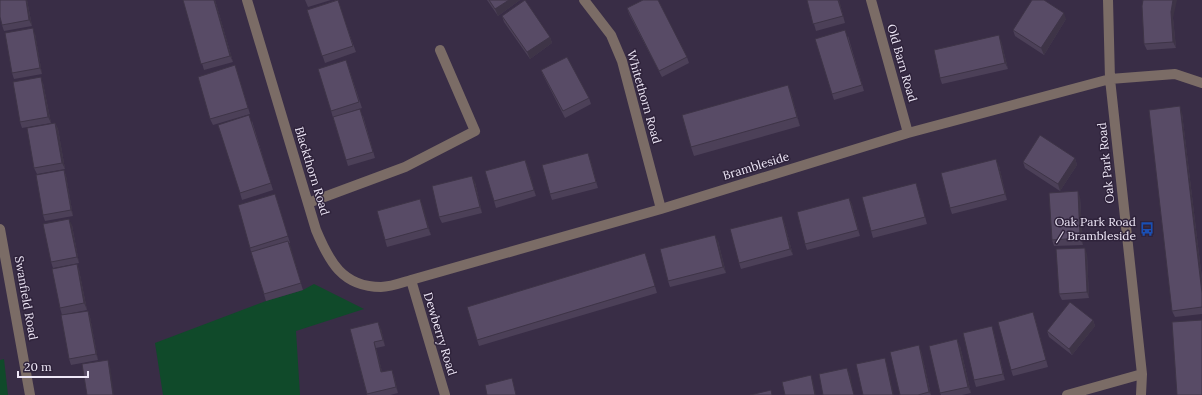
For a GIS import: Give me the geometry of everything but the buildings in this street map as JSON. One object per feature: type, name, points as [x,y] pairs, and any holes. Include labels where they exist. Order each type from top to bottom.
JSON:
[{"type":"street","name":"Blackthorn Road","points":[[247,0],[316,230],[326,253],[338,270],[357,284],[381,287],[411,280]]},
{"type":"street","name":"Whitethorn Road","points":[[584,0],[611,35],[622,60],[661,209]]},
{"type":"street","name":"Old Barn Road","points":[[871,0],[908,133]]},
{"type":"street","name":"Oak Park Road","points":[[1108,0],[1110,79],[1142,374],[1141,395]]},
{"type":"street","points":[[308,203],[405,167],[475,131],[440,50]]},
{"type":"street","name":"Brambleside","points":[[411,280],[661,209],[908,133],[1110,79],[1175,74],[1202,83]]},
{"type":"street","name":"Swanfield Road","points":[[0,229],[30,395]]},
{"type":"street","name":"Dewberry Road","points":[[411,280],[445,395]]},
{"type":"street","points":[[1067,395],[1142,374]]},
{"type":"green space","points":[[314,284],[364,309],[296,331],[300,395],[163,395],[155,343],[266,301],[303,290]]},
{"type":"green space","points":[[4,359],[8,395],[0,395],[0,360]]},
{"type":"place","name":"Oak Park Road / Brambleside","points":[[1147,229]]}]
